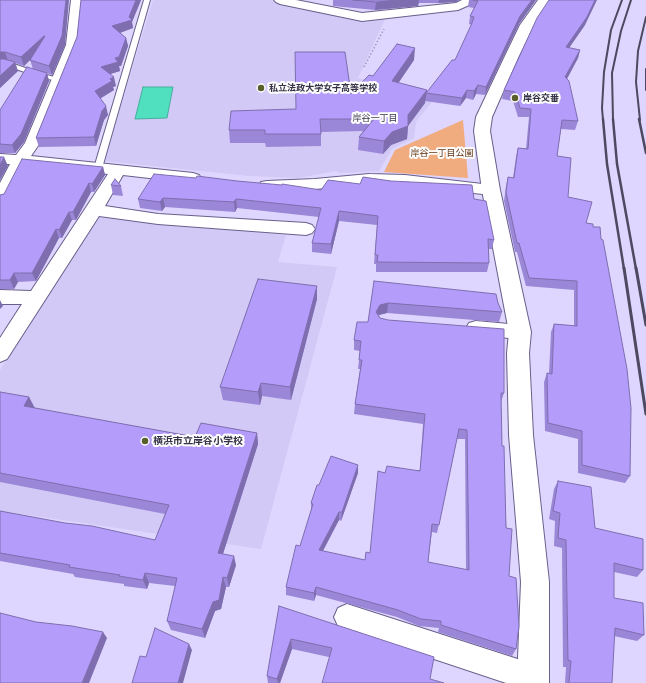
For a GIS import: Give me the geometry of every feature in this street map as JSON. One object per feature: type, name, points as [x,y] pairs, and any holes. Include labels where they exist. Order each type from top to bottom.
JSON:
[{"type":"street","points":[[0,198],[20,160],[32,143],[59,79],[72,45],[77,0]]},
{"type":"street","points":[[286,1],[362,17],[458,6],[472,0]]},
{"type":"street","points":[[347,617],[533,681],[534,582],[521,435],[518,353],[520,332],[491,190],[482,131],[484,117],[527,25],[544,0]]},
{"type":"street","points":[[0,159],[210,180]]},
{"type":"street","points":[[0,354],[94,210],[118,170]]},
{"type":"street","points":[[255,185],[286,186],[369,179],[405,180],[491,190]]},
{"type":"street","points":[[94,210],[158,219],[306,229]]},
{"type":"street","points":[[0,297],[36,298]]},
{"type":"street","points":[[457,327],[520,332]]},
{"type":"lane","points":[[98,168],[147,0]]},
{"type":"lane","points":[[0,65],[8,64],[42,76],[59,79]]},
{"type":"path","points":[[364,67],[393,13]]},
{"type":"shaded area","name":"私立法政大学女子高等学校","points":[[153,0],[275,0],[359,18],[385,19],[358,78],[435,98],[416,122],[414,138],[392,149],[379,171],[340,173],[336,171],[298,178],[249,176],[104,161]]},
{"type":"shaded area","points":[[143,87],[173,87],[167,118],[135,119]]},
{"type":"shaded area","name":"横浜市立岸谷小学校","points":[[96,217],[286,235],[278,262],[337,267],[261,549],[0,511],[0,370]]},
{"type":"green space","name":"岸谷一丁目公園","points":[[463,120],[468,178],[384,172],[395,150]]},
{"type":"building","points":[[0,0],[66,0],[62,36],[49,66],[30,60],[45,36],[21,57],[0,52]]},
{"type":"building","points":[[81,0],[136,0],[129,17],[132,20],[112,26],[126,38],[119,57],[115,58],[118,62],[101,67],[114,77],[110,79],[112,81],[95,91],[106,106],[102,111],[94,137],[36,138],[77,37]]},
{"type":"building","points":[[353,0],[397,0],[376,2]]},
{"type":"building","points":[[473,0],[532,0],[520,16],[486,87],[478,85],[474,91],[467,90],[462,98],[426,93],[452,60],[455,60],[474,17],[470,16],[478,1]]},
{"type":"building","points":[[549,0],[595,0],[587,17],[566,47],[580,50],[565,77],[569,81],[578,121],[562,120],[557,156],[571,158],[568,197],[592,202],[586,223],[593,224],[593,227],[600,227],[601,239],[603,240],[627,369],[631,408],[630,476],[582,465],[582,431],[548,423],[547,373],[552,374],[554,324],[577,326],[577,281],[529,278],[519,243],[517,243],[506,192],[508,177],[514,178],[518,148],[528,149],[531,109],[520,108],[515,92],[504,90],[537,18]]},
{"type":"building","points":[[397,44],[415,48],[392,81],[427,90],[408,115],[408,126],[392,132],[384,141],[359,137],[374,119],[320,119],[321,134],[265,134],[265,130],[229,130],[231,111],[296,109],[295,52],[345,52],[351,94],[369,75],[373,76]]},
{"type":"building","points":[[0,59],[15,62],[0,76]]},
{"type":"building","points":[[27,67],[47,73],[21,134],[12,145],[0,144],[0,110]]},
{"type":"building","points":[[0,157],[4,157],[0,165]]},
{"type":"building","points":[[22,159],[103,167],[92,184],[89,183],[73,212],[69,212],[59,230],[56,229],[32,273],[14,273],[10,280],[0,280],[0,195],[4,194]]},
{"type":"building","points":[[154,174],[196,178],[197,176],[237,181],[282,184],[321,190],[328,180],[360,184],[363,177],[391,181],[472,185],[474,199],[486,201],[494,240],[488,239],[489,263],[377,262],[378,255],[375,255],[378,216],[339,211],[331,244],[312,243],[321,208],[236,199],[234,202],[163,198],[160,202],[138,199]]},
{"type":"building","points":[[115,179],[121,186],[111,185]]},
{"type":"building","points":[[258,279],[317,286],[290,387],[261,383],[258,392],[220,387]]},
{"type":"building","points":[[374,281],[496,294],[502,312],[388,303],[380,305],[376,312],[380,318],[388,320],[504,329],[504,393],[501,393],[502,446],[504,446],[506,528],[512,529],[509,576],[516,578],[519,626],[516,649],[441,625],[441,621],[421,619],[398,610],[316,587],[314,593],[286,587],[296,545],[300,546],[313,504],[311,503],[317,485],[319,485],[331,456],[358,465],[342,512],[339,512],[319,550],[365,560],[366,552],[370,553],[378,471],[385,473],[387,466],[420,471],[425,414],[355,404],[362,360],[359,360],[361,341],[354,340],[357,322],[368,322]],"holes":[[[459,429],[467,430],[469,570],[428,562],[432,524],[439,525]]]},
{"type":"building","points":[[0,392],[29,397],[24,406],[195,437],[201,423],[257,433],[218,553],[234,556],[227,578],[223,577],[219,600],[213,602],[202,629],[167,621],[177,578],[145,573],[143,580],[0,553],[0,511],[65,523],[92,526],[155,540],[169,505],[0,473]]},
{"type":"building","points":[[558,481],[591,487],[595,528],[643,539],[643,570],[614,563],[614,598],[643,603],[644,635],[615,628],[612,683],[569,683],[571,661],[568,660],[566,540],[558,538],[560,513],[553,511]]},
{"type":"building","points":[[279,606],[434,657],[430,679],[444,683],[322,683],[332,648],[291,639],[277,679],[267,676]]},
{"type":"building","points":[[0,613],[36,622],[72,626],[103,632],[82,683],[0,683]]},
{"type":"building","points":[[155,628],[189,644],[178,683],[132,683],[140,656],[146,657]]},
{"type":"railway","points":[[603,120],[602,108],[604,72],[611,30],[622,0]]},
{"type":"railway","points":[[613,120],[612,73],[621,31],[631,0]]},
{"type":"railway","points":[[640,120],[636,82],[638,51],[646,17]]},
{"type":"railway","points":[[646,69],[646,90]]},
{"type":"railway","points":[[603,119],[607,164],[624,269]]},
{"type":"railway","points":[[613,119],[617,164],[636,269]]},
{"type":"railway","points":[[639,119],[646,153]]},
{"type":"railway","points":[[624,268],[646,414]]},
{"type":"railway","points":[[636,268],[646,325]]},
{"type":"place","name":"私立法政大学女子高等学校","points":[[261,88]]},
{"type":"place","name":"岸谷交番","points":[[515,98]]},
{"type":"place","name":"横浜市立岸谷小学校","points":[[145,441]]},
{"type":"district","name":"岸谷一丁目","points":[[375,118]]}]
